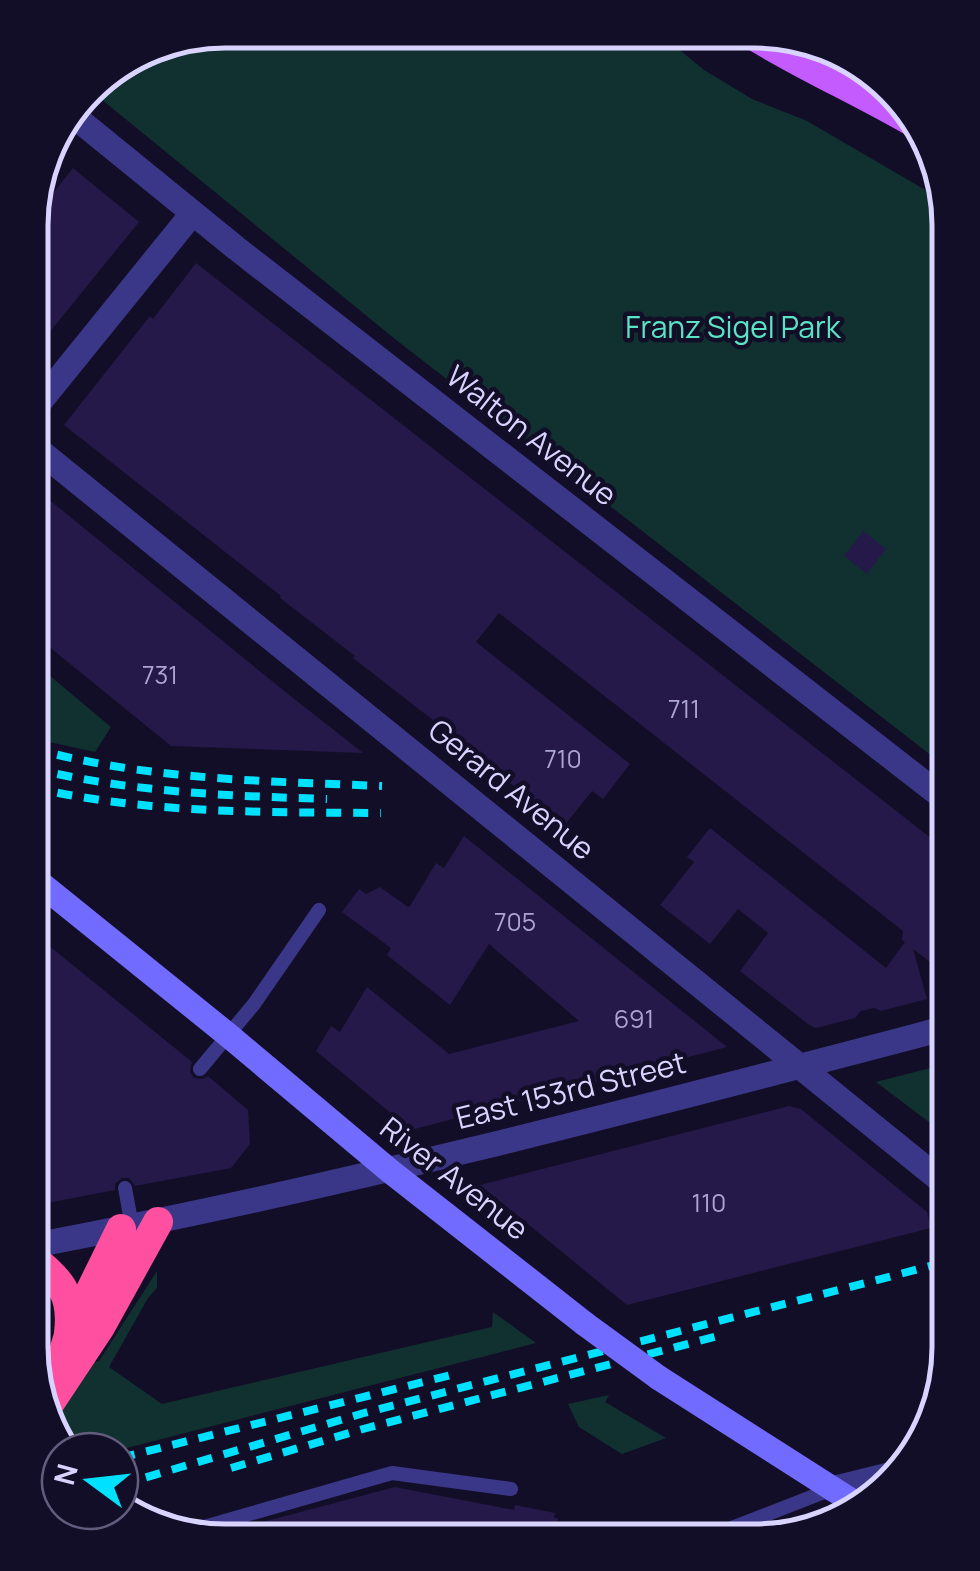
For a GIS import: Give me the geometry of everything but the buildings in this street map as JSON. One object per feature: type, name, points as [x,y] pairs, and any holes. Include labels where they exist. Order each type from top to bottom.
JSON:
[{"type":"highway","points":[[55,1395],[100,1327],[137,1226]]},
{"type":"highway","points":[[53,1387],[69,1335],[137,1226]]},
{"type":"highway","points":[[48,1269],[64,1289],[70,1307],[69,1335]]},
{"type":"main road","points":[[771,49],[892,112]]},
{"type":"main road","name":"River Avenue","points":[[48,890],[390,1171],[586,1324],[659,1378],[847,1498]]},
{"type":"street","name":"Walton Avenue","points":[[80,122],[192,214],[932,789]]},
{"type":"street","points":[[48,391],[192,214]]},
{"type":"street","name":"Gerard Avenue","points":[[48,458],[932,1173]]},
{"type":"street","name":"East 153rd Street","points":[[48,1246],[390,1171],[932,1032]]},
{"type":"street","points":[[832,1489],[873,1479]]},
{"type":"lane","points":[[200,1069],[276,974],[319,910]]},
{"type":"lane","points":[[125,1188],[137,1226]]},
{"type":"lane","points":[[217,1523],[392,1473],[511,1489]]},
{"type":"lane","points":[[742,1524],[832,1489]]},
{"type":"green space","name":"Franz Sigel Park","points":[[677,48],[704,70],[752,99],[807,121],[929,192],[932,756],[395,339],[100,98],[146,66],[201,49]]},
{"type":"green space","points":[[48,674],[111,727],[95,752],[48,742]]},
{"type":"green space","points":[[932,1068],[932,1124],[876,1082]]},
{"type":"green space","points":[[157,1271],[157,1288],[109,1367],[162,1404],[492,1327],[493,1312],[536,1343],[140,1445],[140,1431],[69,1431],[50,1372],[99,1361]]},
{"type":"green space","points":[[609,1395],[605,1402],[666,1438],[622,1454],[579,1427],[568,1404]]},
{"type":"railway","points":[[48,752],[161,773],[382,786]]},
{"type":"railway","points":[[48,772],[141,788],[327,799]]},
{"type":"railway","points":[[48,791],[161,807],[381,813]]},
{"type":"railway","points":[[140,1479],[364,1413],[932,1266]]},
{"type":"railway","points":[[231,1468],[363,1429],[718,1336]]},
{"type":"railway","points":[[140,1453],[455,1374]]}]
